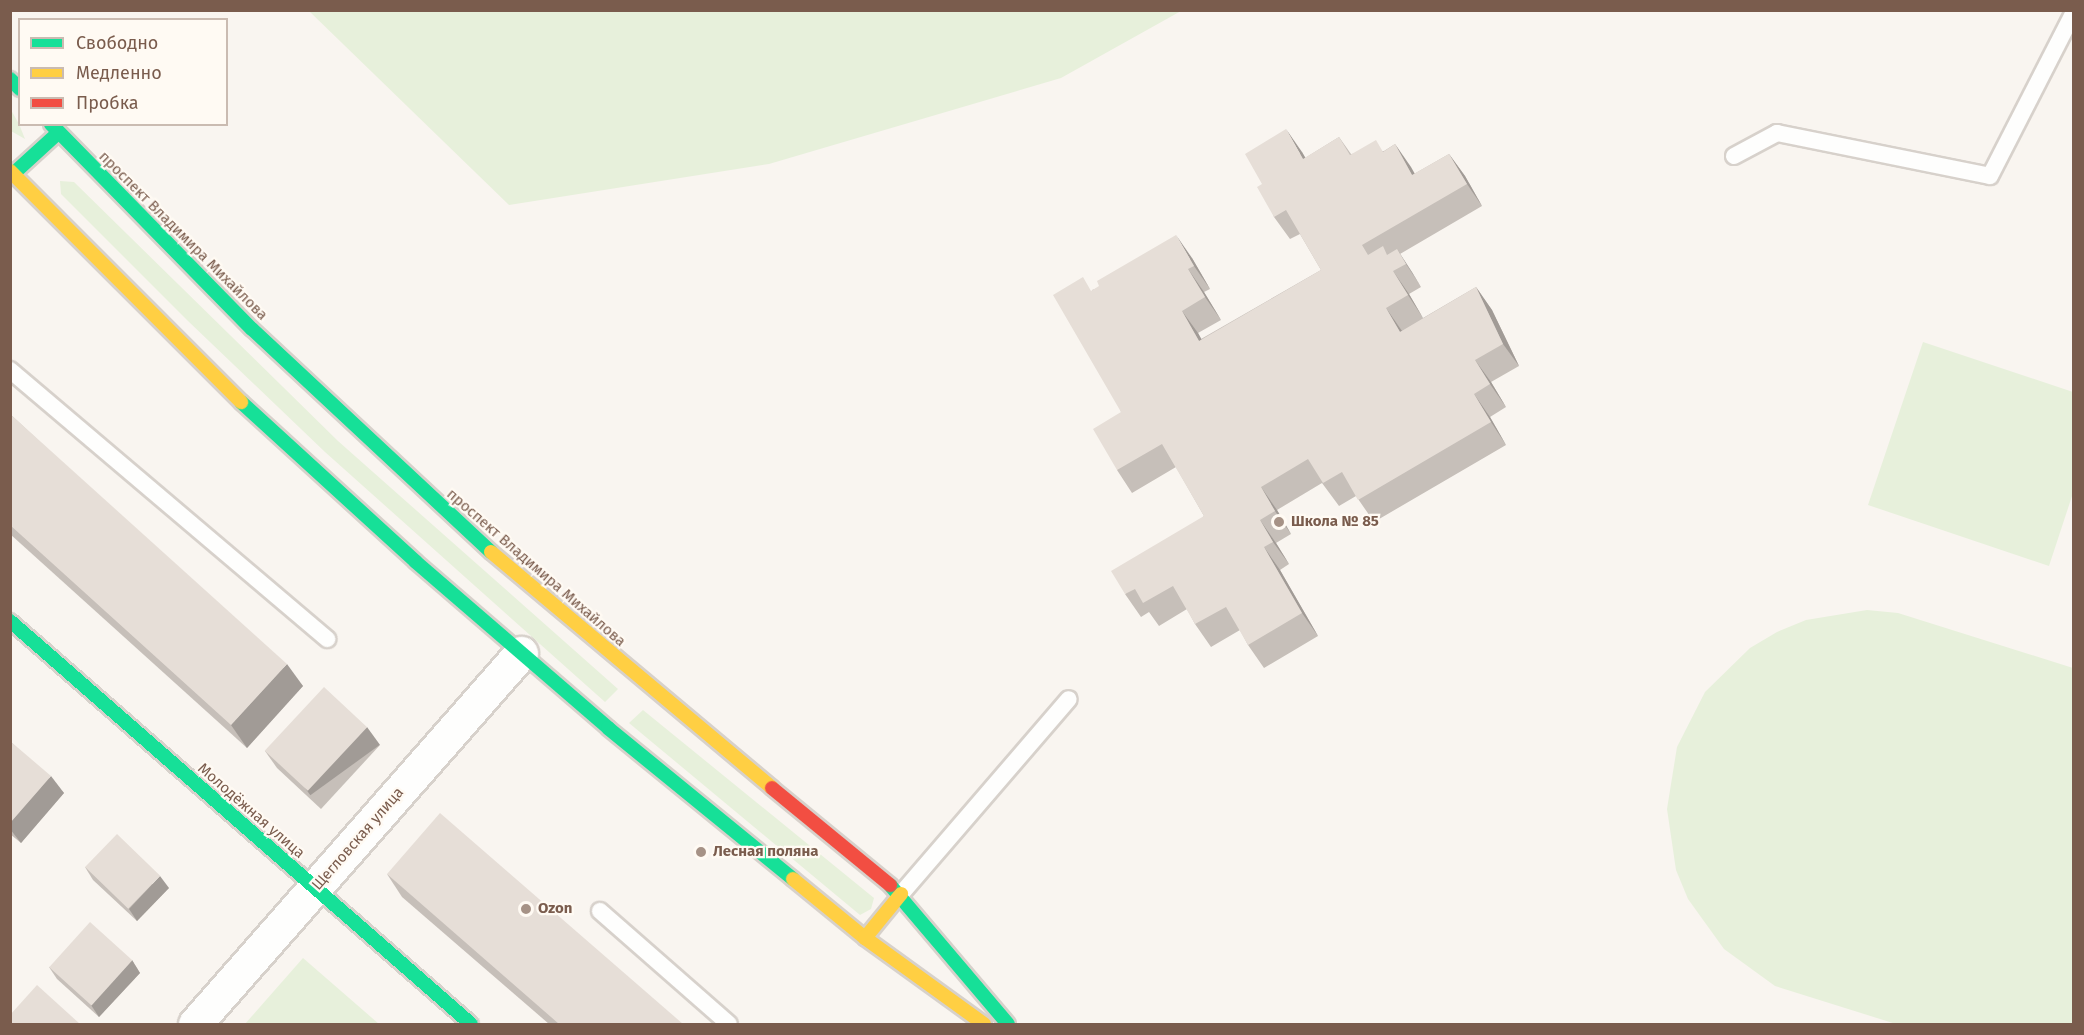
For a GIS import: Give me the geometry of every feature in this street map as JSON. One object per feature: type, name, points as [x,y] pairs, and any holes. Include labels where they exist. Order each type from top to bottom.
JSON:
[{"type":"main road","points":[[55,129],[12,172],[125,291],[248,409],[521,652],[865,939],[984,1024]]},
{"type":"main road","name":"проспект Владимира Михайлова","points":[[55,129],[269,345],[436,504],[537,593],[901,894],[1008,1024]]},
{"type":"main road","name":"Молодёжная улица","points":[[10,621],[471,1024]]},
{"type":"main road","points":[[865,939],[901,894]]},
{"type":"street","name":"Щегловская улица","points":[[195,1024],[521,652]]},
{"type":"lane","points":[[1734,156],[1777,134],[1990,176],[2073,12]]},
{"type":"lane","points":[[10,370],[327,639]]},
{"type":"lane","points":[[901,894],[1069,699]]},
{"type":"lane","points":[[600,911],[729,1024]]},
{"type":"green space","points":[[309,11],[1181,11],[1061,78],[769,164],[509,205]]},
{"type":"green space","points":[[11,110],[25,139],[11,131]]},
{"type":"green space","points":[[60,181],[74,182],[338,441],[618,689],[605,702],[325,452],[188,321],[61,194]]},
{"type":"green space","points":[[1923,342],[2073,392],[2073,493],[2049,566],[1868,505]]},
{"type":"green space","points":[[1867,610],[1898,613],[2073,668],[2073,1024],[1896,1024],[1775,986],[1724,949],[1688,899],[1676,870],[1667,809],[1677,747],[1705,692],[1750,648],[1777,632],[1806,620]]},
{"type":"green space","points":[[643,710],[874,898],[871,909],[860,915],[629,723]]},
{"type":"green space","points":[[303,958],[379,1024],[245,1024]]},
{"type":"building","points":[[1286,129],[1303,159],[1339,137],[1350,155],[1376,140],[1383,152],[1395,144],[1412,175],[1449,154],[1467,184],[1362,245],[1368,255],[1383,246],[1387,255],[1397,249],[1406,264],[1393,271],[1408,295],[1386,308],[1400,332],[1476,287],[1503,344],[1475,360],[1490,384],[1474,394],[1491,422],[1358,500],[1342,472],[1323,483],[1308,459],[1261,487],[1275,511],[1260,520],[1273,542],[1264,547],[1302,613],[1248,645],[1226,607],[1195,624],[1173,586],[1143,603],[1135,589],[1125,594],[1111,571],[1204,516],[1162,444],[1117,470],[1093,429],[1121,412],[1053,295],[1083,277],[1091,291],[1099,286],[1097,281],[1176,235],[1194,266],[1188,269],[1205,297],[1182,311],[1199,341],[1321,270],[1286,210],[1274,217],[1257,187],[1262,184],[1245,154]]},
{"type":"building","points":[[10,414],[287,664],[231,725],[10,525]]},
{"type":"building","points":[[324,687],[367,727],[308,791],[265,751]]},
{"type":"building","points":[[10,741],[51,776],[10,823]]},
{"type":"building","points":[[440,813],[683,1024],[559,1024],[387,874]]},
{"type":"building","points":[[117,834],[160,876],[128,909],[85,867]]},
{"type":"building","points":[[90,922],[132,960],[92,1005],[49,967]]},
{"type":"building","points":[[37,985],[80,1024],[10,1024],[10,1015]]},
{"type":"traffic: fast","points":[[10,79],[18,87]]},
{"type":"traffic: fast","points":[[53,126],[252,329],[491,552]]},
{"type":"traffic: fast","points":[[13,174],[58,133]]},
{"type":"traffic: fast","points":[[241,402],[416,562],[608,728],[793,879]]},
{"type":"traffic: fast","points":[[10,621],[471,1024]]},
{"type":"traffic: fast","points":[[890,885],[1008,1024]]},
{"type":"traffic: slow","points":[[10,171],[241,402]]},
{"type":"traffic: slow","points":[[491,552],[772,788]]},
{"type":"traffic: slow","points":[[793,879],[865,938],[984,1024]]},
{"type":"traffic: slow","points":[[865,938],[901,894]]},
{"type":"traffic: jam","points":[[772,788],[890,885]]},
{"type":"place","name":"Школа № 85","points":[[1279,522]]},
{"type":"place","name":"Лесная поляна","points":[[701,852]]},
{"type":"place","name":"Ozon","points":[[526,909]]}]
